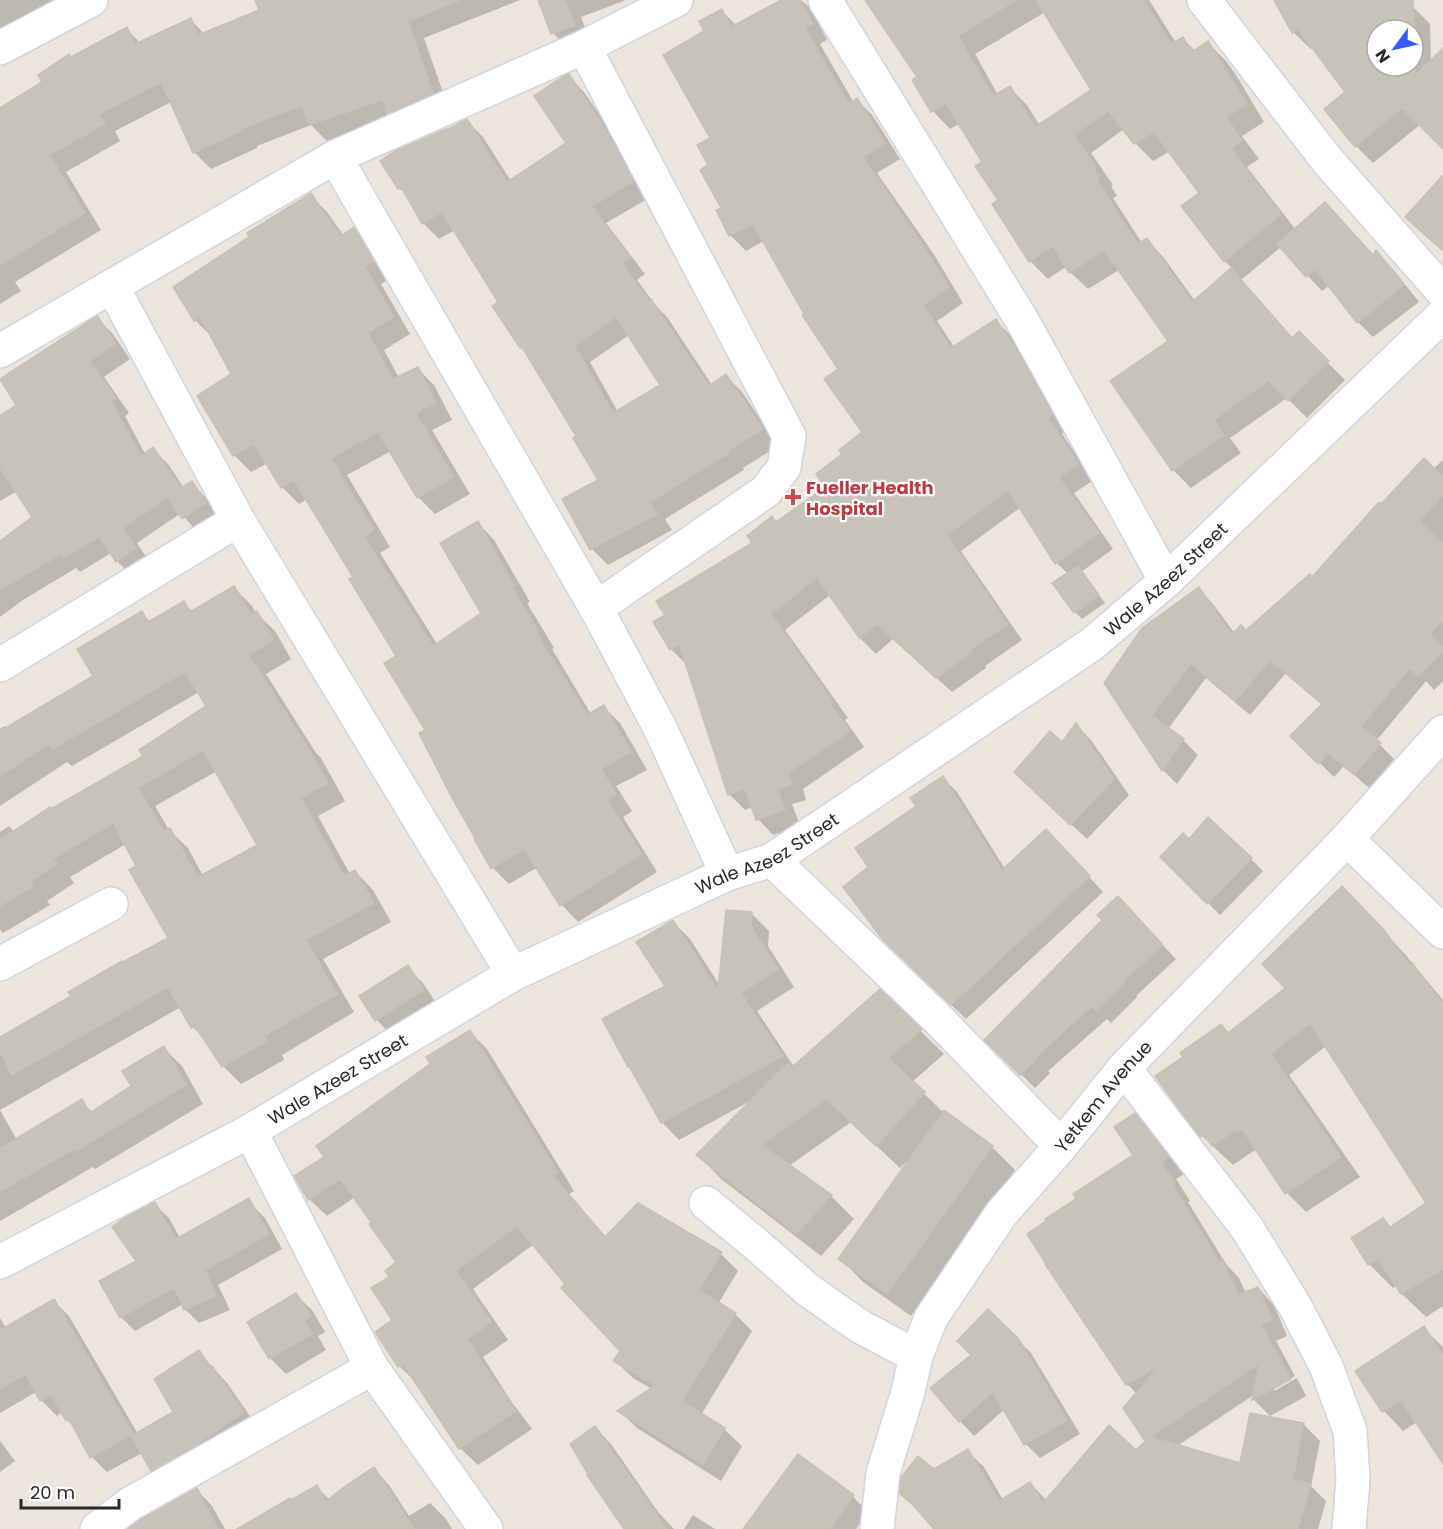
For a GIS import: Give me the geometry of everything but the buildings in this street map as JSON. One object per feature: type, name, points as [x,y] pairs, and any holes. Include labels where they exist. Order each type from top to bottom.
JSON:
[{"type":"street","points":[[0,48],[91,0]]},
{"type":"street","points":[[0,351],[335,157],[584,47],[676,0]]},
{"type":"street","points":[[825,0],[1023,322],[1166,581]]},
{"type":"street","points":[[1204,0],[1327,160],[1443,292]]},
{"type":"street","points":[[584,47],[789,436],[784,467],[766,491],[596,608]]},
{"type":"street","points":[[335,157],[596,608],[660,728],[727,874]]},
{"type":"street","points":[[112,286],[238,520],[513,974]]},
{"type":"street","name":"Wale Azeez Street","points":[[0,1262],[250,1131],[513,974],[727,874],[772,860],[1092,644],[1166,581],[1443,315]]},
{"type":"street","points":[[0,665],[238,520]]},
{"type":"street","name":"Yetkem Avenue","points":[[877,1529],[883,1473],[908,1392],[916,1356],[932,1318],[1001,1214],[1061,1146],[1124,1068],[1347,839],[1443,732]]},
{"type":"street","points":[[1347,839],[1443,932]]},
{"type":"street","points":[[772,860],[937,1018],[1061,1146]]},
{"type":"street","points":[[0,964],[111,904]]},
{"type":"street","points":[[1124,1068],[1247,1228],[1296,1308],[1326,1366],[1350,1431],[1353,1479],[1349,1529]]},
{"type":"street","points":[[250,1131],[372,1368],[486,1529]]},
{"type":"street","points":[[706,1203],[808,1290],[861,1327],[916,1356]]},
{"type":"street","points":[[97,1529],[130,1504],[372,1368]]},
{"type":"place","name":"Fueller Health Hospital","points":[[793,497]]}]
